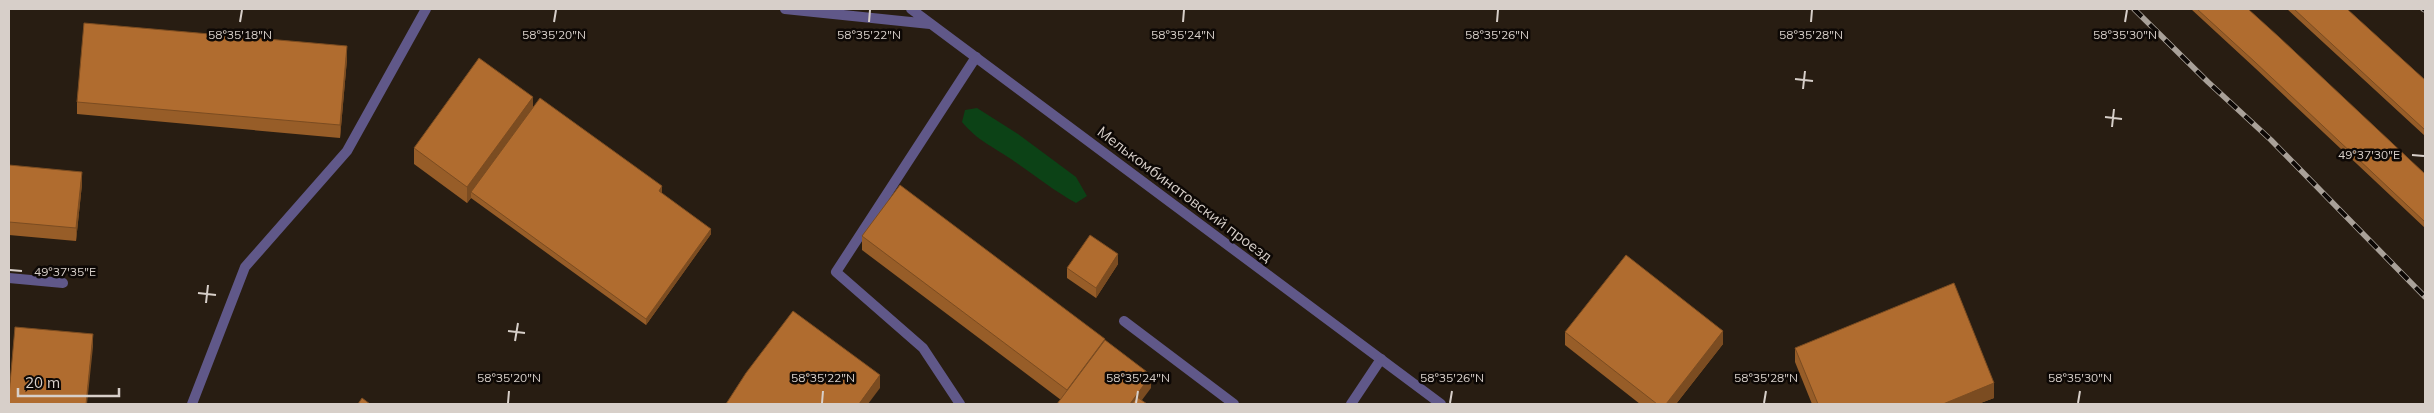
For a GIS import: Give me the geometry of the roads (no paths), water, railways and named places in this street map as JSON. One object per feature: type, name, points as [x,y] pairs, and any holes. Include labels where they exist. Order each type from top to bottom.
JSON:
[{"type":"street","points":[[192,404],[245,266],[347,151],[426,9]]},
{"type":"street","points":[[785,9],[932,24]]},
{"type":"street","name":"Мелькомбинатовский проезд","points":[[911,9],[1441,404]]},
{"type":"street","points":[[960,404],[923,348],[836,272],[976,57]]},
{"type":"street","points":[[9,278],[63,283]]},
{"type":"street","points":[[1124,321],[1234,404]]},
{"type":"street","points":[[1351,404],[1380,359]]},
{"type":"railway","points":[[2134,9],[2208,82],[2271,140],[2425,297]]}]
